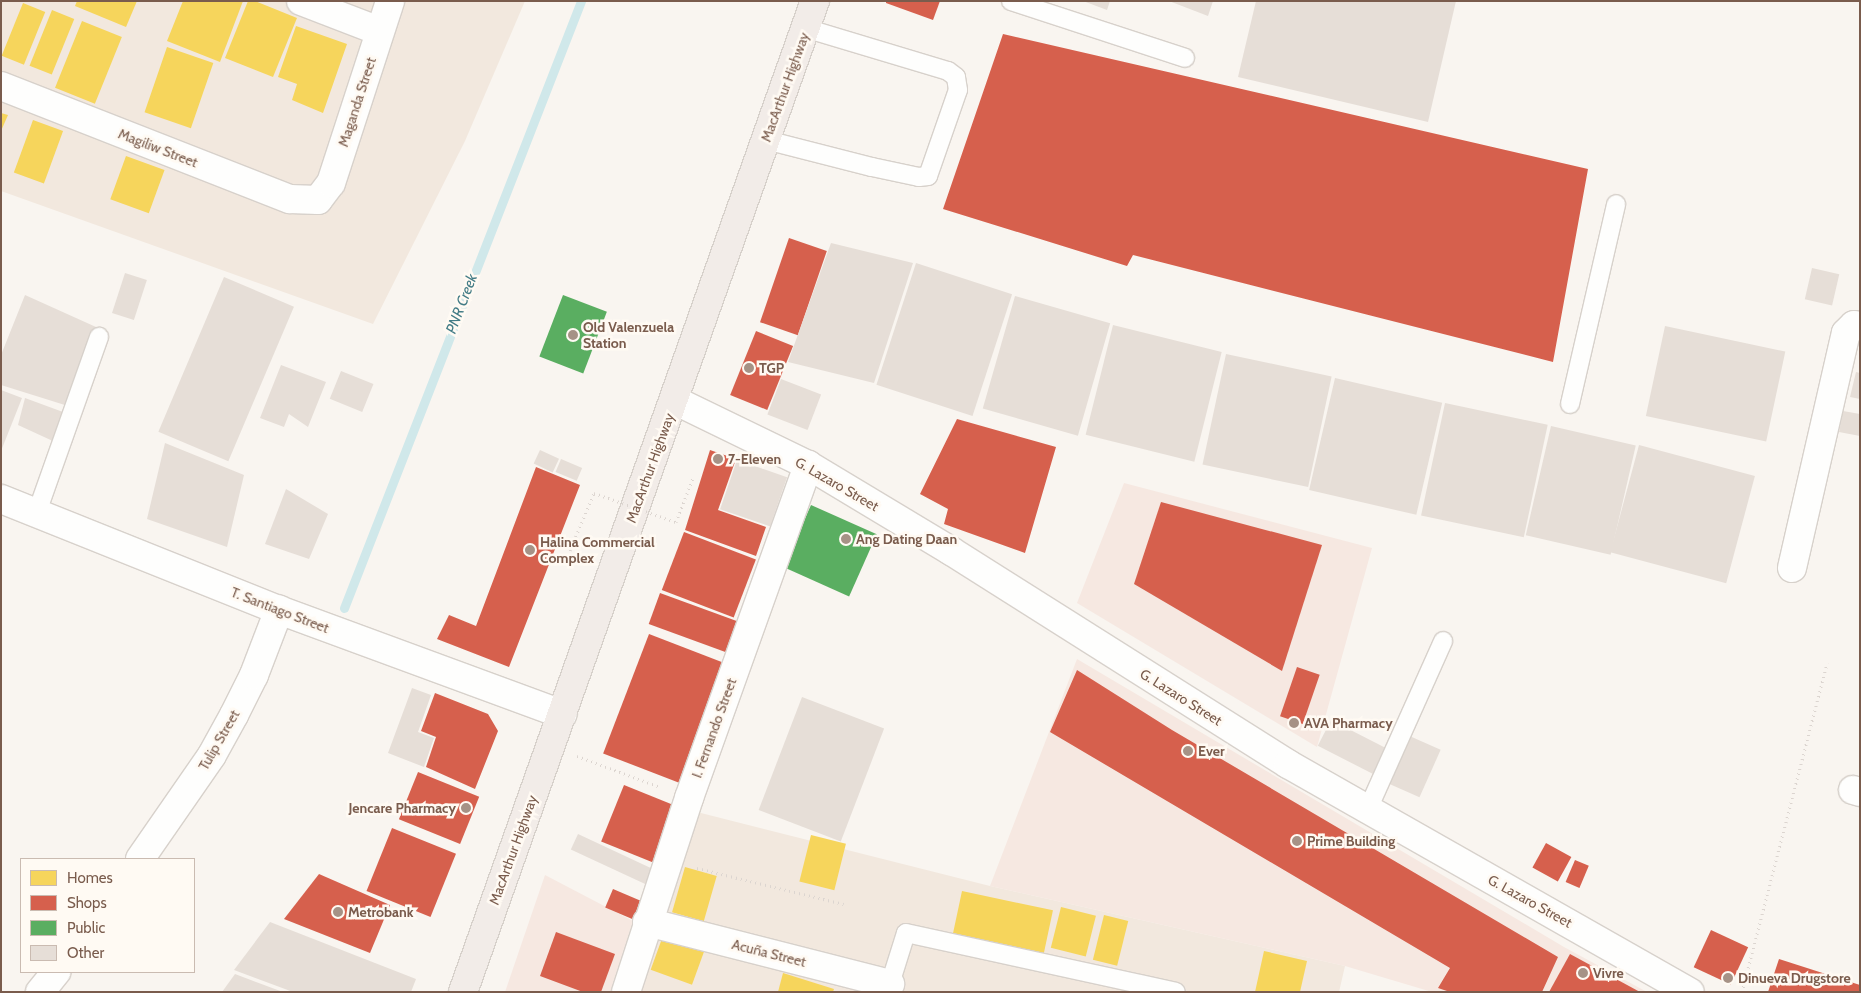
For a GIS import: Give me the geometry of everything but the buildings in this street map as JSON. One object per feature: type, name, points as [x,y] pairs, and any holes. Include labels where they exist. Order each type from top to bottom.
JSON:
[{"type":"highway","name":"MacArthur Highway","points":[[463,992],[815,1]]},
{"type":"street","points":[[301,1],[379,31]]},
{"type":"street","name":"Maganda Street","points":[[318,200],[331,183],[390,1]]},
{"type":"street","name":"Magiliw Street","points":[[1,86],[290,199],[318,200]]},
{"type":"street","points":[[1792,568],[1846,332],[1854,325],[1860,326]]},
{"type":"street","name":"G. Lazaro Street","points":[[674,400],[808,465],[952,551],[1288,764],[1690,992]]},
{"type":"street","name":"I. Fernando Street","points":[[626,992],[647,922],[689,798],[808,465]]},
{"type":"street","name":"T. Santiago Street","points":[[1,499],[36,515],[279,610],[562,714]]},
{"type":"street","name":"Tulip Street","points":[[141,858],[212,755],[230,723],[254,675],[279,610]]},
{"type":"street","name":"Acuña Street","points":[[647,922],[890,984]]},
{"type":"street","points":[[40,992],[55,973]]},
{"type":"lane","points":[[1011,1],[1185,58]]},
{"type":"lane","points":[[766,140],[872,167],[919,177],[928,176],[958,90],[956,77],[948,71],[806,28]]},
{"type":"lane","points":[[1570,404],[1616,204]]},
{"type":"lane","points":[[36,515],[99,337]]},
{"type":"lane","points":[[1368,810],[1443,640]]},
{"type":"lane","points":[[890,984],[906,932],[1176,992]]},
{"type":"path","points":[[568,555],[594,493],[676,522],[693,478]]},
{"type":"path","points":[[1742,992],[1827,663]]},
{"type":"path","points":[[550,746],[689,798]]},
{"type":"path","points":[[668,861],[844,904]]},
{"type":"shaded area","points":[[1,1],[525,1],[465,141],[373,324],[1,191]]},
{"type":"shaded area","points":[[1124,483],[1372,548],[1317,747],[1077,603]]},
{"type":"shaded area","points":[[1077,659],[1564,947],[1647,992],[1432,992],[1345,966],[990,886]]},
{"type":"shaded area","points":[[697,812],[990,886],[1345,966],[1339,992],[642,992]]},
{"type":"shaded area","points":[[545,875],[633,921],[610,992],[505,992]]},
{"type":"waterway","name":"PNR Creek","points":[[344,608],[581,1]]},
{"type":"place","name":"Old Valenzuela Station","points":[[573,335]]},
{"type":"place","name":"TGP","points":[[749,368]]},
{"type":"place","name":"7-Eleven","points":[[718,459]]},
{"type":"place","name":"Ang Dating Daan","points":[[846,539]]},
{"type":"place","name":"Halina Commercial Complex","points":[[530,550]]},
{"type":"place","name":"AVA Pharmacy","points":[[1294,723]]},
{"type":"place","name":"Ever","points":[[1188,751]]},
{"type":"place","name":"Jencare Pharmacy","points":[[466,808]]},
{"type":"place","name":"Prime Building","points":[[1297,841]]},
{"type":"place","name":"Metrobank","points":[[338,912]]},
{"type":"place","name":"Vivre","points":[[1583,973]]},
{"type":"place","name":"Dinueva Drugstore","points":[[1728,978]]}]
